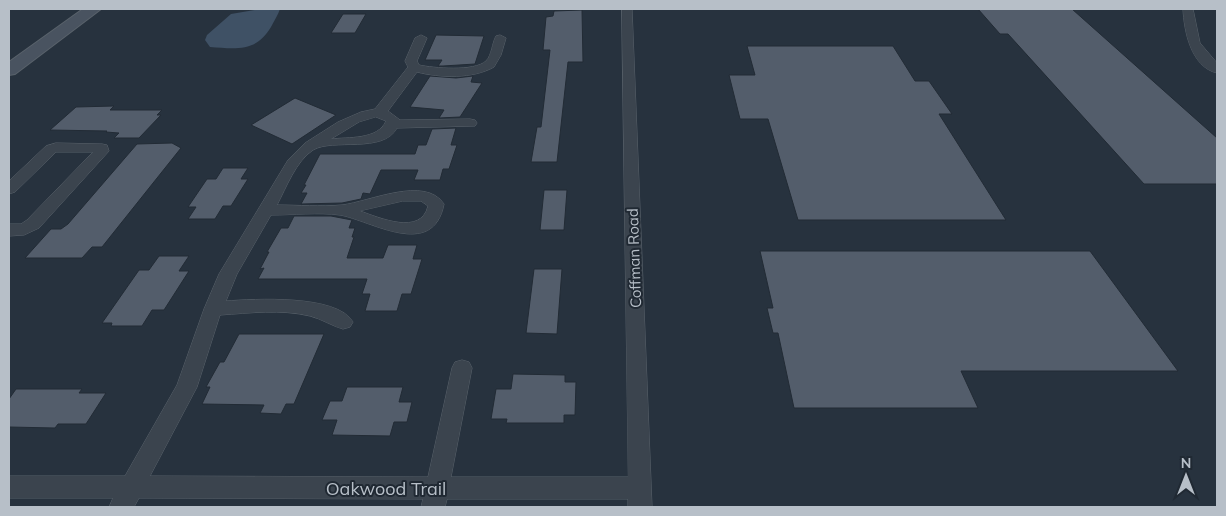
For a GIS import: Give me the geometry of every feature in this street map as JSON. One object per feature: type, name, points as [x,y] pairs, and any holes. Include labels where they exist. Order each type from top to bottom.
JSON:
[{"type":"main road","points":[[9,70],[93,9]]},
{"type":"street","name":"Coffman Road","points":[[627,9],[640,498]]},
{"type":"street","points":[[1188,9],[1190,35],[1194,45],[1217,69]]},
{"type":"street","points":[[414,67],[411,61],[421,38]]},
{"type":"street","points":[[414,67],[432,71],[483,68],[493,60],[500,38]]},
{"type":"street","points":[[379,113],[414,67]]},
{"type":"street","points":[[121,507],[187,387],[213,308],[228,274],[295,160],[311,145],[358,116],[379,113],[390,117],[393,124],[390,130],[378,137],[311,145]]},
{"type":"street","points":[[393,124],[470,123]]},
{"type":"street","points":[[9,189],[51,149],[56,147],[98,147],[102,149],[34,224],[24,229],[9,230]]},
{"type":"street","points":[[265,210],[342,210],[403,196],[424,196],[436,204],[432,218],[422,226],[401,228],[383,225],[342,210]]},
{"type":"street","points":[[213,308],[290,305],[321,312],[343,322]]},
{"type":"street","points":[[435,498],[462,368]]},
{"type":"street","name":"Oakwood Trail","points":[[9,487],[133,486],[435,498],[640,498]]},
{"type":"water","points":[[261,9],[280,9],[265,35],[252,45],[237,48],[210,47],[205,40],[207,35],[231,14]]},
{"type":"building","points":[[978,9],[1072,9],[1217,138],[1217,184],[1144,184],[1008,34],[1000,34]]},
{"type":"building","points":[[582,10],[583,62],[568,62],[557,162],[531,162],[537,127],[541,127],[550,50],[543,50],[546,17],[553,16],[554,11]]},
{"type":"building","points":[[343,14],[366,14],[355,33],[331,33]]},
{"type":"building","points":[[436,35],[484,36],[475,64],[438,66],[442,60],[425,60]]},
{"type":"building","points":[[747,46],[893,46],[915,81],[929,81],[952,114],[939,114],[1006,220],[798,220],[768,119],[740,119],[729,75],[755,75]]},
{"type":"building","points":[[430,76],[456,78],[473,76],[471,82],[482,83],[460,117],[439,118],[444,110],[410,107]]},
{"type":"building","points":[[295,98],[336,115],[292,144],[251,125]]},
{"type":"building","points":[[114,106],[110,110],[162,110],[157,115],[161,115],[139,138],[114,138],[119,133],[107,131],[50,130],[76,107]]},
{"type":"building","points":[[456,128],[451,145],[457,145],[449,169],[443,169],[440,180],[414,180],[418,170],[381,170],[370,194],[363,193],[361,199],[342,203],[301,204],[307,193],[301,193],[306,185],[304,185],[320,154],[415,154],[418,145],[426,145],[432,129]]},
{"type":"building","points":[[172,143],[181,148],[102,247],[92,247],[82,258],[25,258],[51,229],[61,229],[68,224],[137,144]]},
{"type":"building","points":[[223,168],[248,168],[241,179],[248,179],[231,206],[223,206],[215,219],[188,219],[196,207],[188,207],[207,179],[216,179]]},
{"type":"building","points":[[544,190],[567,190],[564,230],[540,230]]},
{"type":"building","points":[[294,216],[331,216],[352,220],[349,228],[355,228],[352,237],[354,237],[347,258],[383,258],[388,245],[417,245],[413,259],[422,259],[411,294],[402,294],[397,311],[365,311],[370,294],[362,294],[367,279],[258,279],[264,268],[260,269],[269,252],[267,252],[281,228],[288,228]]},
{"type":"building","points":[[760,251],[1090,251],[1178,371],[961,371],[978,408],[794,408],[778,333],[773,333],[767,308],[773,308]]},
{"type":"building","points":[[159,256],[189,256],[179,271],[189,271],[164,310],[152,310],[142,326],[111,326],[112,323],[102,323],[139,270],[149,270]]},
{"type":"building","points":[[534,269],[562,269],[557,334],[526,333]]},
{"type":"building","points":[[239,334],[324,334],[294,404],[286,404],[281,414],[260,413],[264,405],[202,404],[210,387],[206,387],[220,362],[224,362]]},
{"type":"building","points":[[513,374],[565,375],[565,382],[576,382],[575,415],[564,415],[564,423],[506,423],[507,419],[491,419],[496,389],[511,389]]},
{"type":"building","points":[[347,387],[403,387],[399,402],[412,402],[407,422],[394,422],[390,436],[332,435],[337,420],[322,420],[330,401],[342,401]]},
{"type":"building","points":[[16,389],[82,389],[79,393],[106,393],[86,424],[58,424],[55,428],[9,427],[9,399]]}]
